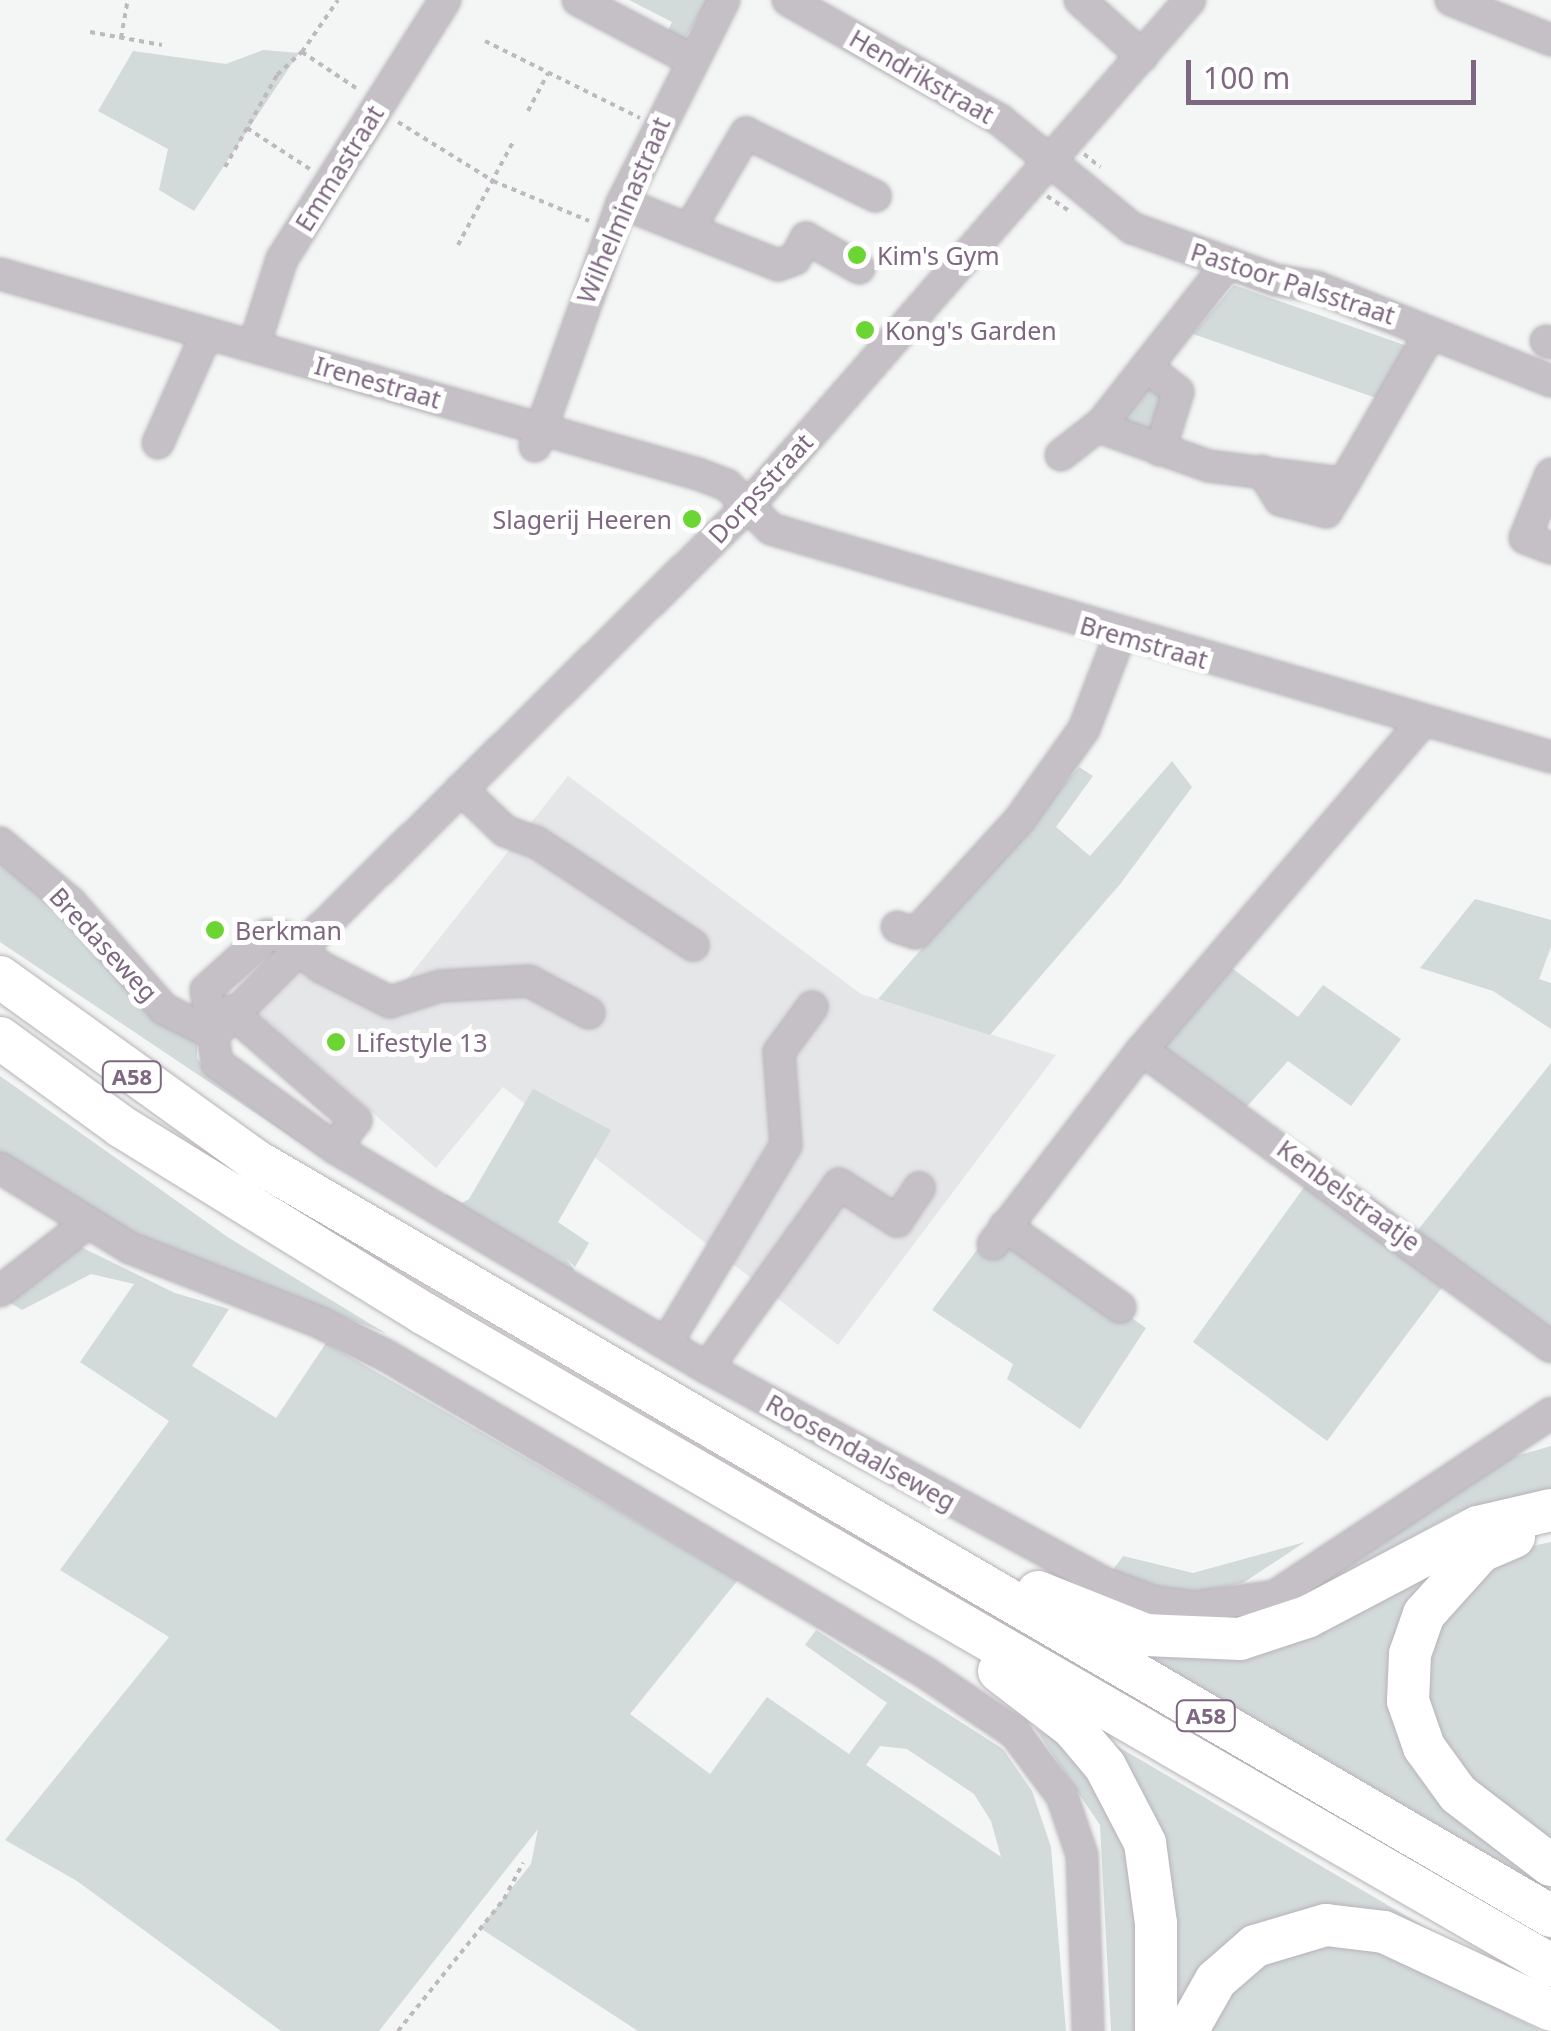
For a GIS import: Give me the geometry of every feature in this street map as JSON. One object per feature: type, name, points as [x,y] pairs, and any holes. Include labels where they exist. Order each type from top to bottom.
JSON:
[{"type":"highway","name":"A58","points":[[0,977],[256,1160],[1551,1916]]},
{"type":"highway","name":"A58","points":[[0,1038],[245,1206],[1551,1965]]},
{"type":"highway","name":"A58","points":[[861,1516],[1146,1635],[1208,1641],[1240,1638],[1307,1617],[1478,1527],[1551,1510]]},
{"type":"highway","points":[[1551,1532],[1514,1537],[1481,1551],[1448,1581],[1424,1614],[1410,1654],[1408,1700],[1424,1746],[1458,1794],[1551,1865]]},
{"type":"highway","name":"A58","points":[[868,1570],[1072,1727],[1105,1766],[1144,1842],[1156,1923],[1156,2031]]},
{"type":"highway","points":[[1186,2031],[1216,1980],[1254,1946],[1326,1925],[1384,1932],[1551,2010]]},
{"type":"street","name":"Emmastraat","points":[[270,357],[282,259],[445,0]]},
{"type":"street","points":[[578,0],[690,58]]},
{"type":"street","name":"Wilhelminastraat","points":[[538,437],[616,216],[690,58],[724,0]]},
{"type":"street","name":"Hendrikstraat","points":[[788,0],[1000,120],[1051,160]]},
{"type":"street","points":[[1080,0],[1142,56]]},
{"type":"street","name":"Dorpsstraat","points":[[300,947],[749,505],[1190,0]]},
{"type":"street","points":[[1451,0],[1551,40]]},
{"type":"street","points":[[689,230],[746,133],[875,196]]},
{"type":"street","name":"Pastoor Palsstraat","points":[[1051,160],[1132,228],[1228,263],[1316,287],[1551,381]]},
{"type":"street","points":[[616,216],[689,230],[778,265],[795,259],[806,238],[858,268]]},
{"type":"street","points":[[1061,455],[1102,423],[1149,369],[1228,263]]},
{"type":"street","name":"Irenestraat","points":[[0,274],[207,333],[270,357],[538,437],[698,474],[727,485],[749,505]]},
{"type":"street","points":[[158,443],[207,333]]},
{"type":"street","points":[[1102,423],[1160,450],[1208,466],[1262,472],[1280,500],[1326,512],[1430,334]]},
{"type":"street","points":[[1149,369],[1178,392],[1160,450]]},
{"type":"street","points":[[1551,474],[1526,538],[1551,548]]},
{"type":"street","name":"Bremstraat","points":[[749,505],[771,529],[1120,635],[1551,756]]},
{"type":"street","points":[[897,927],[916,933],[1020,819],[1084,729],[1120,635]]},
{"type":"street","points":[[1120,1307],[999,1235],[1142,1050],[1422,722]]},
{"type":"street","points":[[461,789],[505,831],[536,842],[693,945]]},
{"type":"street","name":"Bredaseweg","points":[[0,843],[70,902],[164,1010],[222,1022]]},
{"type":"street","points":[[336,1148],[356,1120],[222,1022],[206,990],[267,934],[300,947],[321,966],[390,1002],[440,986],[529,981],[588,1012]]},
{"type":"street","points":[[666,1344],[786,1145],[778,1052],[812,1007]]},
{"type":"street","name":"Roosendaalseweg","points":[[222,1022],[212,1052],[227,1074],[336,1148],[707,1368],[1104,1583],[1193,1608],[1275,1596],[1315,1575],[1551,1412]]},
{"type":"street","name":"Kenbelstraatje","points":[[1142,1050],[1551,1347]]},
{"type":"street","points":[[0,1168],[86,1224],[177,1269],[319,1322],[387,1356],[926,1673],[1014,1733],[1062,1796],[1082,1854],[1088,2031]]},
{"type":"street","points":[[707,1368],[839,1184],[897,1221],[919,1188]]},
{"type":"street","points":[[0,1291],[86,1224]]},
{"type":"path","points":[[121,38],[128,0]]},
{"type":"path","points":[[225,167],[277,75],[302,52],[338,0]]},
{"type":"path","points":[[90,32],[162,45]]},
{"type":"path","points":[[485,41],[658,127]]},
{"type":"path","points":[[302,52],[493,181],[616,216]]},
{"type":"path","points":[[528,111],[548,72]]},
{"type":"path","points":[[247,128],[330,182]]},
{"type":"path","points":[[458,245],[514,140]]},
{"type":"path","points":[[398,2031],[504,1899],[523,1863]]},
{"type":"shaded area","points":[[629,0],[708,0],[682,43],[665,37],[672,22]]},
{"type":"shaded area","points":[[263,50],[299,53],[194,211],[159,190],[168,149],[98,111],[133,51],[226,64]]},
{"type":"shaded area","points":[[1234,285],[1410,347],[1382,400],[1193,334]]},
{"type":"shaded area","points":[[1149,380],[1168,394],[1151,438],[1124,428],[1120,417]]},
{"type":"shaded area","points":[[1172,761],[1192,787],[1121,883],[990,1035],[878,999],[1079,767],[1093,776],[1056,827],[1090,856]]},
{"type":"shaded area","points":[[568,776],[861,994],[1056,1055],[838,1345],[503,1087],[436,1168],[255,1010],[320,949],[392,998]]},
{"type":"shaded area","points":[[0,854],[197,1038],[197,1058],[208,1074],[342,1171],[0,942]]},
{"type":"shaded area","points":[[1475,899],[1551,920],[1551,947],[1539,979],[1551,983],[1551,1029],[1493,991],[1420,968]]},
{"type":"shaded area","points":[[1229,966],[1298,1017],[1323,985],[1401,1039],[1351,1106],[1288,1061],[1241,1113],[1155,1052]]},
{"type":"shaded area","points":[[1551,1063],[1551,1338],[1413,1236]]},
{"type":"shaded area","points":[[0,1076],[229,1238],[387,1334],[96,1218],[0,1159]]},
{"type":"shaded area","points":[[533,1089],[611,1130],[558,1222],[589,1243],[575,1267],[566,1258],[574,1269],[570,1277],[446,1207],[446,1194],[462,1203],[469,1199]]},
{"type":"shaded area","points":[[1307,1183],[1446,1282],[1327,1441],[1193,1342]]},
{"type":"shaded area","points":[[997,1223],[1146,1328],[1080,1429],[1007,1379],[1013,1364],[932,1310]]},
{"type":"shaded area","points":[[81,1247],[175,1293],[229,1309],[192,1366],[276,1418],[326,1343],[738,1580],[630,1714],[710,1774],[767,1697],[849,1754],[887,1703],[805,1645],[816,1630],[1003,1749],[1032,1791],[1051,1847],[1066,2031],[638,2031],[480,1928],[531,1864],[538,1829],[379,2031],[281,2031],[77,1881],[5,1840],[169,1637],[60,1570],[169,1421],[80,1362],[134,1284],[91,1274],[22,1310],[9,1302]],"holes":[[[880,1746],[907,1749],[974,1794],[991,1821],[1001,1857],[866,1765]]]},
{"type":"shaded area","points":[[1551,1446],[1551,1489],[1460,1511],[1271,1613],[1498,1461]]},
{"type":"shaded area","points":[[1305,1542],[1243,1583],[1204,1591],[1161,1592],[1110,1574],[1123,1556],[1193,1573]]},
{"type":"shaded area","points":[[1551,1542],[1551,1849],[1495,1806],[1435,1736],[1425,1672],[1449,1603],[1520,1549]]},
{"type":"shaded area","points":[[1452,1548],[1399,1702],[1551,1891],[1105,1635],[1174,1649]]},
{"type":"shaded area","points":[[1034,1727],[1075,1751],[1133,1846],[1141,2031],[1111,2031],[1100,1825]]},
{"type":"shaded area","points":[[1088,1729],[1551,2001],[1320,1912],[1175,2025],[1165,1933]]},
{"type":"shaded area","points":[[1359,1943],[1541,2031],[1205,2031],[1218,2002],[1283,1947]]},
{"type":"place","name":"Kim's Gym","points":[[857,255]]},
{"type":"place","name":"Kong's Garden","points":[[865,330]]},
{"type":"place","name":"Slagerij Heeren","points":[[692,519]]},
{"type":"place","name":"Berkman","points":[[215,930]]},
{"type":"place","name":"Lifestyle 13","points":[[336,1042]]}]
